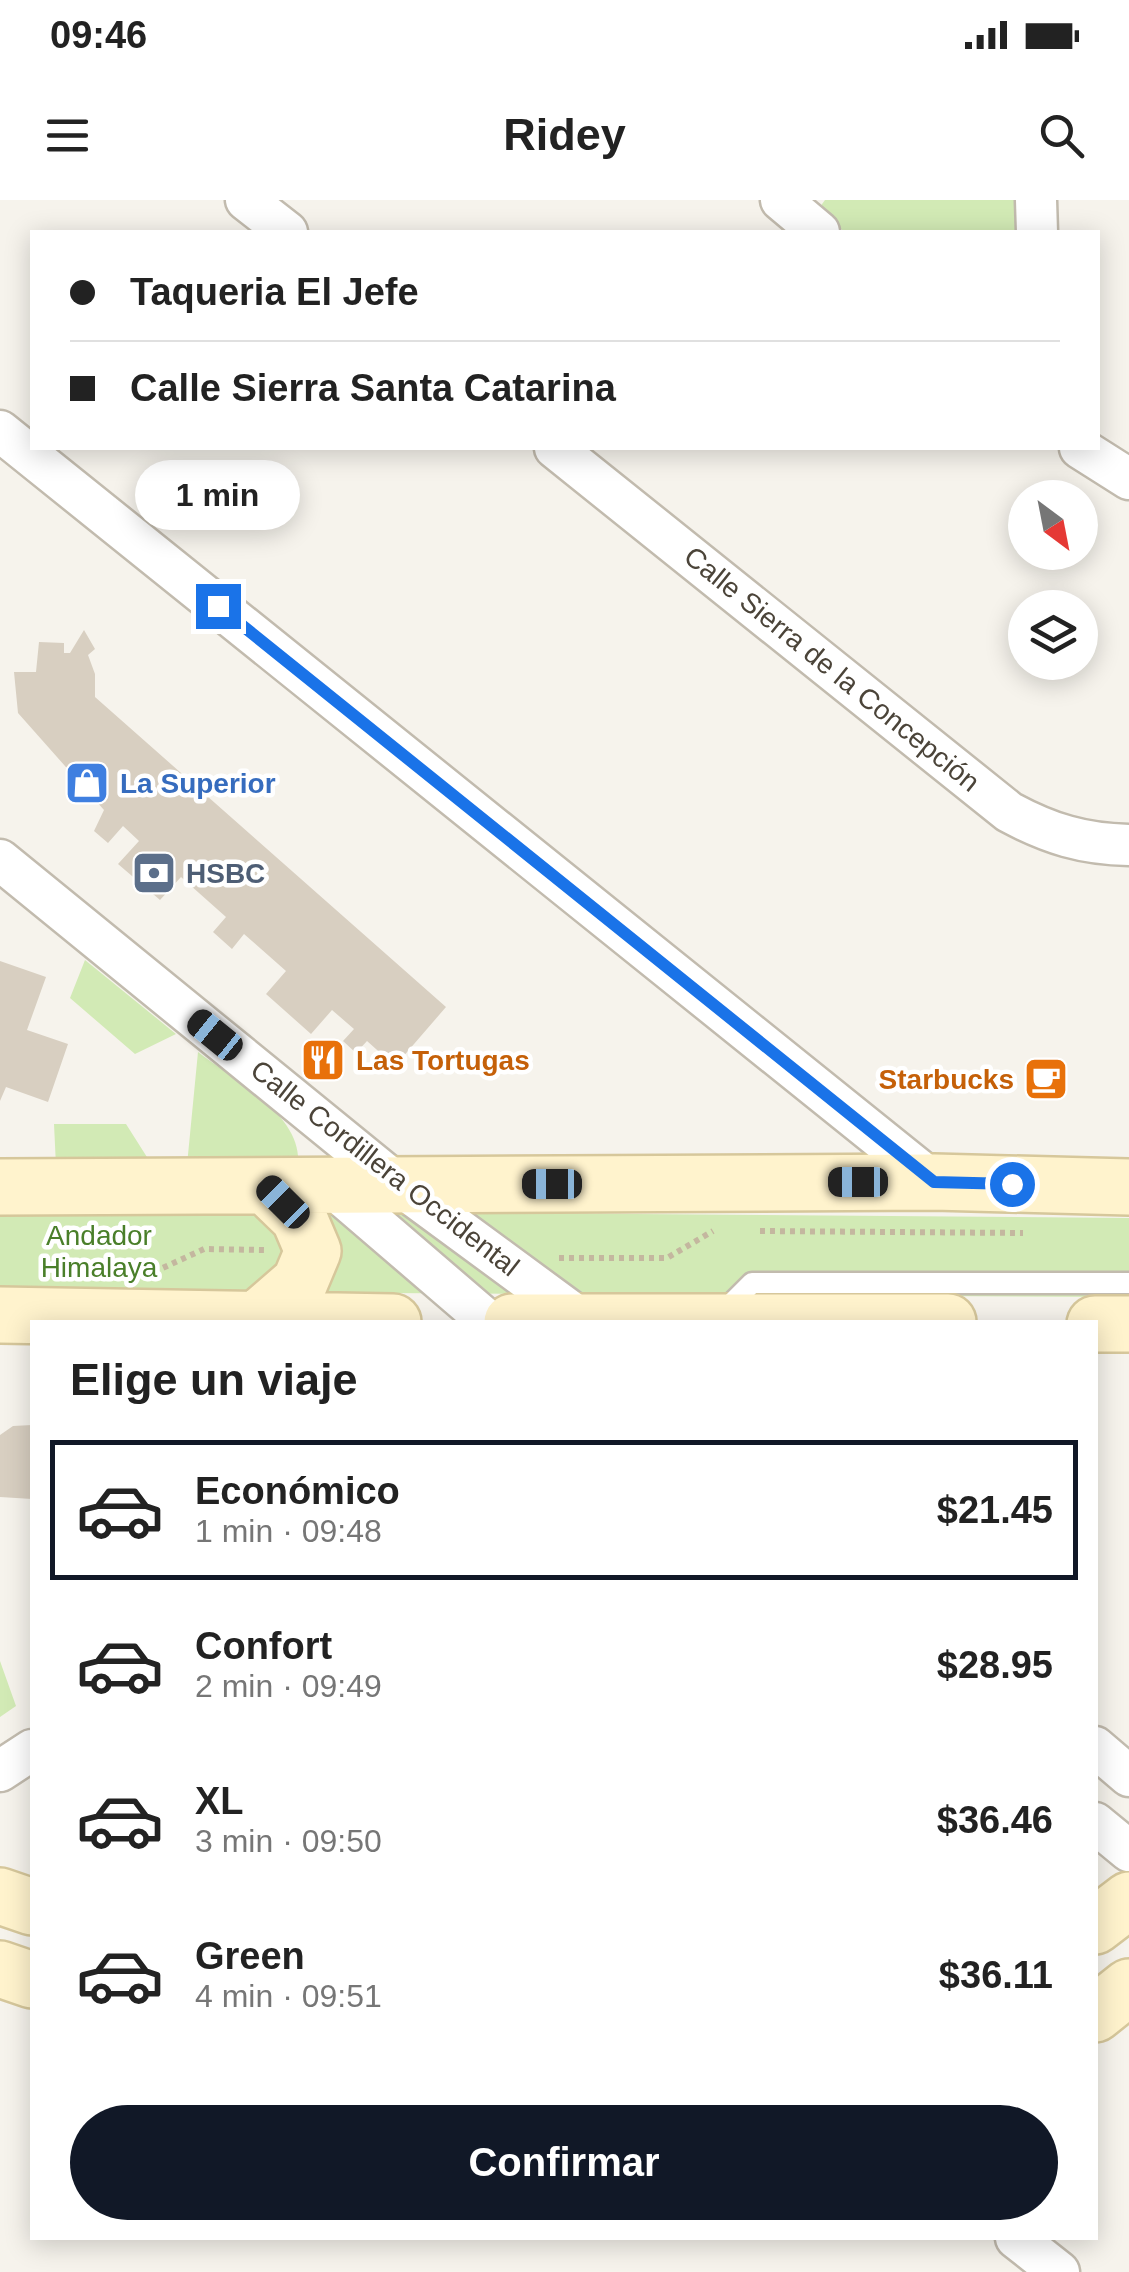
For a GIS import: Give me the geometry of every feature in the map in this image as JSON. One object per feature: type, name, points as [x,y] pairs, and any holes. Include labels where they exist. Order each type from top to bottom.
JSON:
[{"type":"main road","points":[[0,1186],[332,1188],[934,1182],[1129,1186]]},
{"type":"main road","points":[[256,1320],[300,1282],[313,1251],[299,1218],[267,1186]]},
{"type":"main road","points":[[0,1315],[212,1320]]},
{"type":"main road","points":[[1098,1324],[1129,1324]]},
{"type":"main road","points":[[0,1896],[30,1905]]},
{"type":"main road","points":[[1098,1924],[1129,1900]]},
{"type":"main road","points":[[0,1969],[30,1979]]},
{"type":"main road","points":[[1098,2012],[1129,1988]]},
{"type":"street","points":[[246,200],[284,230]]},
{"type":"street","points":[[1036,200],[1037,230]]},
{"type":"street","points":[[0,430],[934,1182]]},
{"type":"street","name":"Calle Sierra de la Concepción","points":[[557,450],[1009,812],[1052,835],[1092,844],[1129,845]]},
{"type":"street","points":[[1083,450],[1129,478]]},
{"type":"street","name":"Calle Cordillera Occidental","points":[[0,860],[400,1186],[582,1320]]},
{"type":"street","name":"Calle Cordillera Occidental","points":[[332,1188],[487,1320]]},
{"type":"street","points":[[1098,1750],[1129,1776]]},
{"type":"street","points":[[0,1771],[30,1751]]},
{"type":"street","points":[[1098,1825],[1129,1851]]},
{"type":"street","points":[[1019,2240],[1059,2272]]},
{"type":"lane","points":[[715,1320],[752,1283],[1129,1283]]},
{"type":"path","points":[[498,1258],[667,1258],[708,1231],[727,1231]]},
{"type":"path","points":[[746,1231],[1033,1232]]},
{"type":"path","points":[[139,1279],[204,1249],[313,1251]]},
{"type":"green space","points":[[825,200],[1016,200],[1017,230],[842,230],[817,211]]},
{"type":"green space","points":[[85,960],[176,1034],[135,1054],[70,998]]},
{"type":"green space","points":[[198,1052],[274,1110],[286,1124],[298,1156],[279,1162],[187,1165]]},
{"type":"green space","points":[[54,1124],[126,1124],[152,1165],[56,1166]]},
{"type":"green space","name":"Andador Himalaya","points":[[0,1209],[1129,1218],[1129,1297],[0,1291]]},
{"type":"green space","points":[[0,1661],[16,1706],[0,1717]]},
{"type":"building","points":[[84,630],[95,649],[88,655],[95,674],[95,697],[446,1007],[395,1066],[367,1041],[356,1053],[343,1041],[354,1029],[332,1010],[311,1034],[266,994],[286,971],[244,934],[232,949],[213,932],[226,917],[181,877],[160,900],[118,864],[139,841],[123,826],[108,843],[94,831],[104,810],[18,713],[14,672],[36,672],[39,642],[64,643],[64,653],[70,653]]},
{"type":"building","points":[[0,961],[46,977],[27,1030],[68,1044],[48,1102],[6,1087],[0,1101]]},
{"type":"building","points":[[30,1425],[30,1499],[0,1497],[0,1435],[13,1426]]},
{"type":"place","name":"La Superior","points":[[87,783]]},
{"type":"place","name":"HSBC","points":[[154,873]]},
{"type":"place","name":"Las Tortugas","points":[[323,1060]]},
{"type":"place","name":"Starbucks","points":[[1046,1079]]},
{"type":"route","points":[[218,606],[934,1182],[1012,1184]]}]
